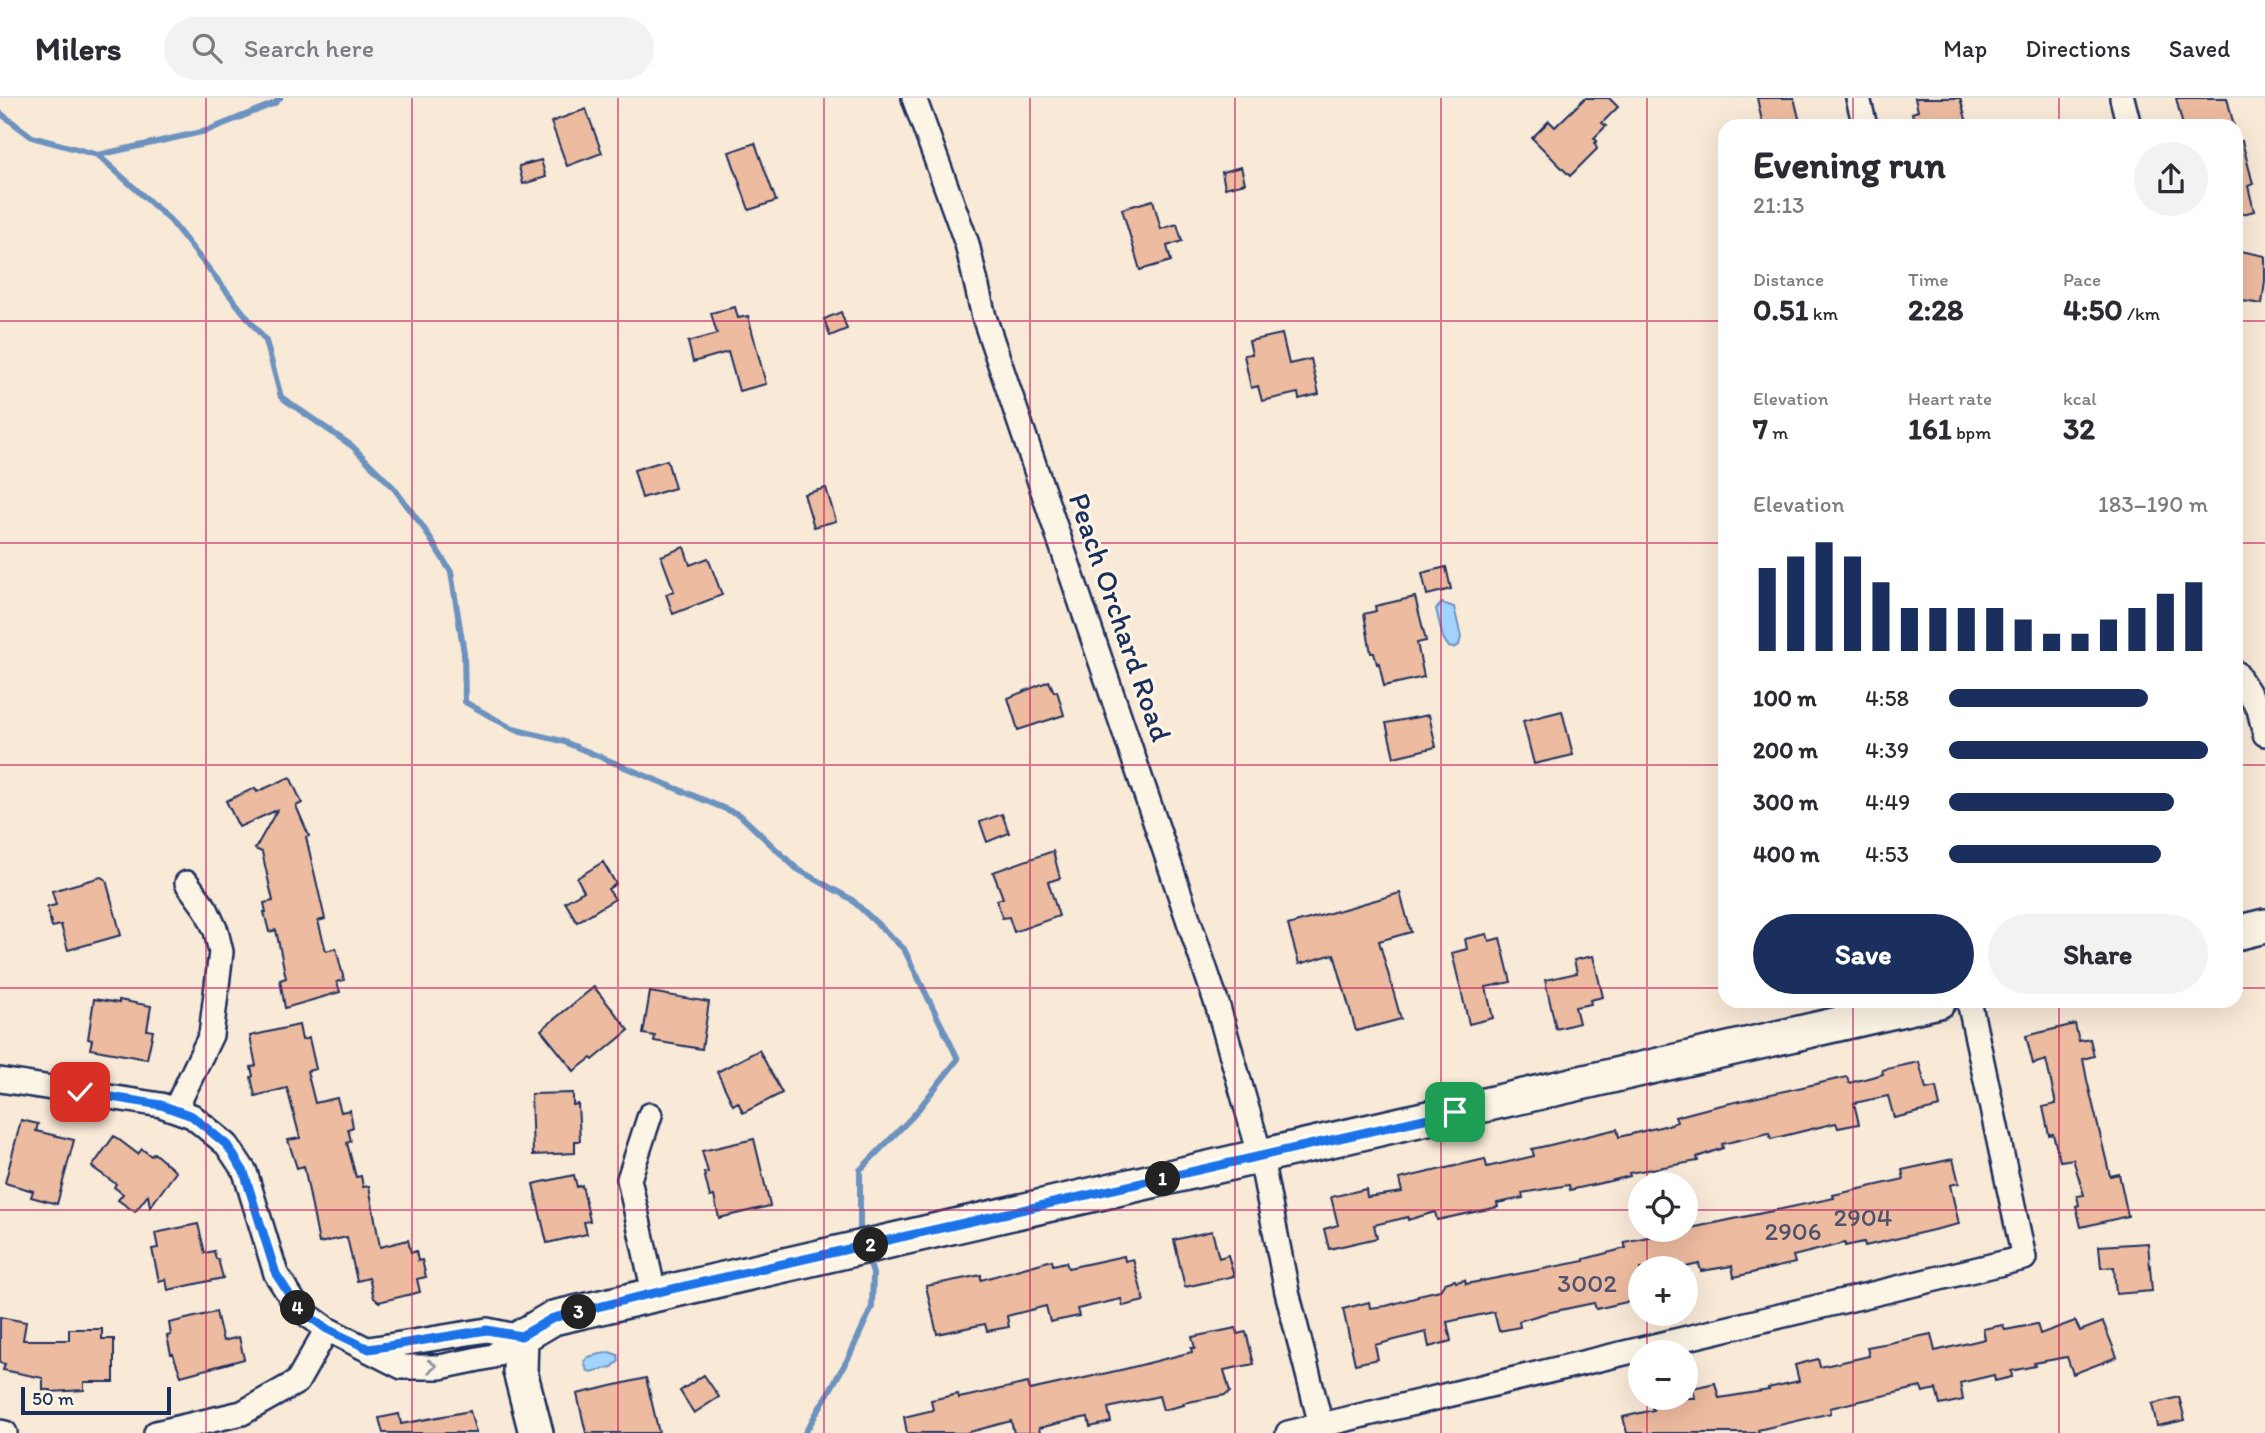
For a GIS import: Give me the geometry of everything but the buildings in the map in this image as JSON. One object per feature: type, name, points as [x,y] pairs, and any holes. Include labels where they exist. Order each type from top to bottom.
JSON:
[{"type":"street","name":"Peach Orchard Road","points":[[914,98],[967,244],[984,317],[1218,1007],[1261,1158],[1287,1293],[1321,1429]]},
{"type":"street","points":[[1858,98],[1863,119]]},
{"type":"street","points":[[2122,98],[2127,119]]},
{"type":"street","points":[[2243,684],[2259,709],[2265,734]]},
{"type":"street","points":[[175,1110],[211,1035],[221,952],[216,931],[206,909],[187,883]]},
{"type":"street","points":[[2243,931],[2265,926]]},
{"type":"street","points":[[0,1080],[161,1105],[192,1116],[227,1145],[244,1172],[276,1274],[298,1308],[327,1329],[369,1349],[487,1330],[521,1336],[553,1318],[654,1293],[1261,1158],[1908,1008]]},
{"type":"street","points":[[1287,1433],[1321,1429],[2024,1258],[1970,1008]]},
{"type":"street","points":[[650,1115],[629,1179],[654,1293]]},
{"type":"street","points":[[156,1433],[242,1413],[297,1381],[327,1329]]},
{"type":"street","points":[[521,1336],[520,1371],[536,1433]]},
{"type":"street","points":[[0,1432],[5,1433]]},
{"type":"water","points":[[1442,603],[1454,607],[1461,637],[1459,645],[1453,648],[1449,647],[1443,638],[1436,609]]},
{"type":"water","points":[[609,1352],[618,1355],[619,1361],[612,1367],[591,1372],[587,1370],[584,1362],[588,1357]]},
{"type":"waterway","points":[[98,155],[206,131],[275,103],[280,98]]},
{"type":"waterway","points":[[0,113],[32,137],[98,155],[170,220],[266,341],[281,397],[352,446],[393,487],[423,527],[451,572],[464,653],[465,702],[513,729],[562,741],[740,815],[797,869],[851,899],[904,949],[958,1059],[913,1116],[860,1170],[860,1229]]},
{"type":"waterway","points":[[805,1433],[849,1357],[872,1307],[873,1274],[870,1264]]},
{"type":"route","points":[[80,1092],[161,1105],[192,1116],[227,1145],[244,1172],[276,1274],[298,1308],[327,1329],[369,1349],[487,1330],[521,1336],[553,1318],[654,1293],[1261,1158],[1455,1112]]}]
